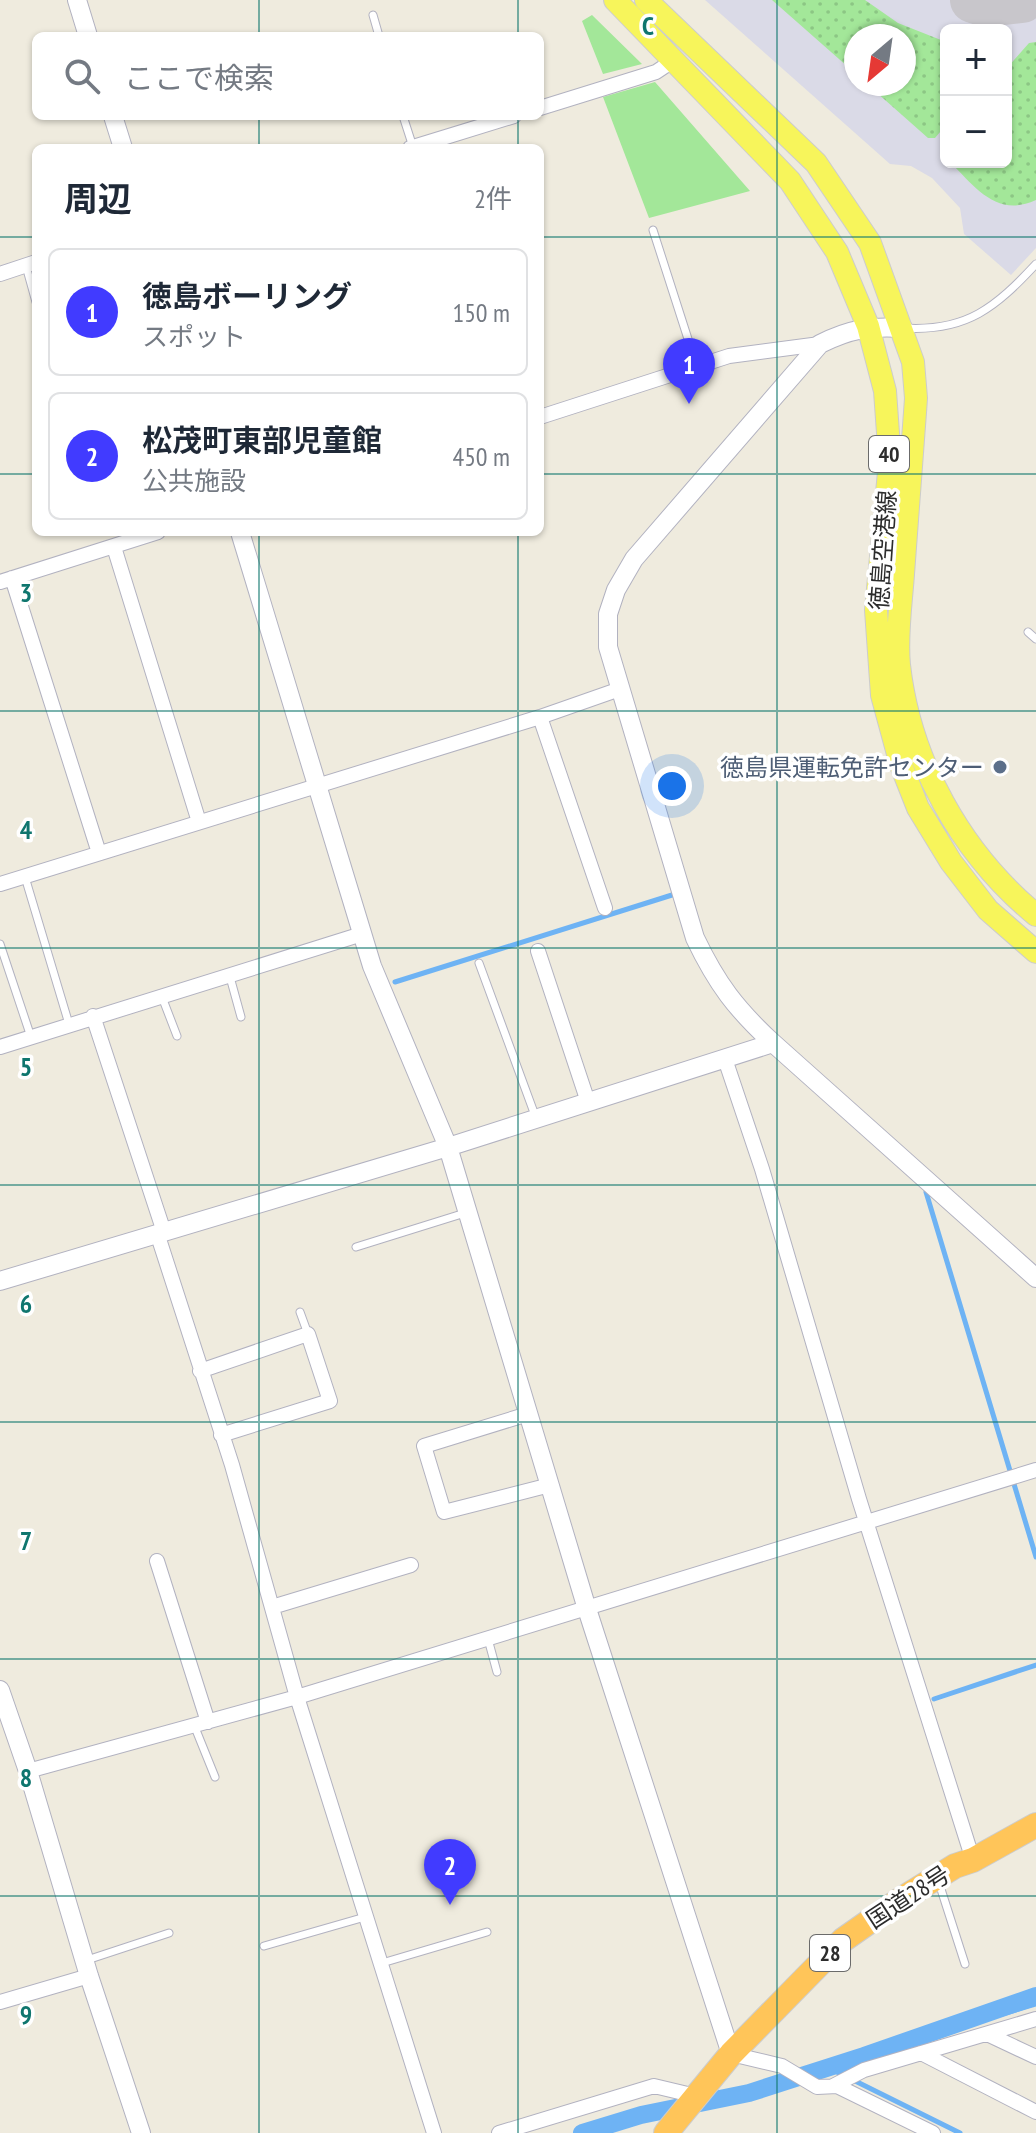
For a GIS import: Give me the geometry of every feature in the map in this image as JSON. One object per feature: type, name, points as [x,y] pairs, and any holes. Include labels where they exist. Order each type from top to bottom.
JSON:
[{"type":"highway","name":"国道28号","points":[[666,2133],[731,2054],[843,1940],[955,1866],[973,1860],[1036,1825]]},
{"type":"main road","name":"徳島空港線","points":[[615,0],[790,181],[837,252],[868,326],[885,391],[890,461],[876,610],[882,695],[901,765],[918,808],[951,862],[988,910],[1036,952]]},
{"type":"main road","name":"徳島空港線","points":[[646,0],[816,163],[870,243],[903,328],[913,362],[916,398],[899,663],[910,725],[936,790],[956,825],[1005,889],[1036,915]]},
{"type":"street","points":[[77,0],[87,32]]},
{"type":"street","points":[[544,107],[656,72],[674,60]]},
{"type":"street","points":[[114,120],[122,144]]},
{"type":"street","points":[[424,144],[501,120]]},
{"type":"street","points":[[0,274],[31,264]]},
{"type":"street","points":[[903,328],[868,326],[838,334],[820,344],[634,559],[616,590],[608,614],[608,647],[695,938],[714,977],[741,1013],[773,1043],[1036,1278]]},
{"type":"street","points":[[544,416],[729,356],[820,344]]},
{"type":"street","points":[[99,853],[6,580],[146,536]]},
{"type":"street","points":[[241,536],[372,966],[448,1147],[587,1609],[731,2054],[782,2066],[817,2087],[833,2086],[864,2070],[1036,2019]]},
{"type":"street","points":[[114,547],[199,822]]},
{"type":"street","points":[[0,884],[540,717],[620,689]]},
{"type":"street","points":[[540,717],[605,908]]},
{"type":"street","points":[[0,1047],[362,934]]},
{"type":"street","points":[[538,951],[588,1102]]},
{"type":"street","points":[[93,1016],[161,1234],[297,1697],[434,2133]]},
{"type":"street","points":[[0,1281],[448,1147],[773,1043]]},
{"type":"street","points":[[725,1059],[762,1169],[973,1860]]},
{"type":"street","points":[[200,1371],[308,1334],[330,1401],[221,1435]]},
{"type":"street","points":[[528,1414],[424,1446],[444,1512],[550,1485]]},
{"type":"street","points":[[28,1771],[297,1697],[1036,1470]]},
{"type":"street","points":[[157,1561],[201,1724]]},
{"type":"street","points":[[272,1607],[411,1565]]},
{"type":"street","points":[[0,1690],[141,2133]]},
{"type":"street","points":[[0,2002],[87,1968]]},
{"type":"street","points":[[987,2034],[1036,2057]]},
{"type":"street","points":[[921,2053],[1036,2112]]},
{"type":"street","points":[[499,2133],[654,2086],[696,2096]]},
{"type":"street","points":[[833,2086],[933,2133]]},
{"type":"lane","points":[[373,15],[378,32]]},
{"type":"lane","points":[[404,120],[410,144]]},
{"type":"lane","points":[[653,230],[697,367]]},
{"type":"lane","points":[[903,328],[936,327],[984,311],[1003,299],[1036,264]]},
{"type":"lane","points":[[1028,632],[1036,639]]},
{"type":"lane","points":[[24,876],[69,1024]]},
{"type":"lane","points":[[0,944],[31,1037]]},
{"type":"lane","points":[[479,963],[537,1119]]},
{"type":"lane","points":[[229,975],[241,1017]]},
{"type":"lane","points":[[162,996],[177,1036]]},
{"type":"lane","points":[[356,1247],[467,1212]]},
{"type":"lane","points":[[300,1312],[308,1334]]},
{"type":"lane","points":[[488,1639],[497,1672]]},
{"type":"lane","points":[[201,1724],[215,1777]]},
{"type":"lane","points":[[937,1878],[965,1964]]},
{"type":"lane","points":[[264,1946],[366,1916]]},
{"type":"lane","points":[[381,1964],[487,1932]]},
{"type":"lane","points":[[87,1968],[169,1933]]},
{"type":"shaded area","points":[[705,0],[1036,0],[1036,248],[1011,275],[964,234],[960,208],[932,178],[911,166],[890,164]]},
{"type":"green space","points":[[772,0],[865,0],[901,24],[844,24],[844,63]]},
{"type":"green space","points":[[592,15],[642,64],[603,74],[582,21]]},
{"type":"green space","points":[[916,30],[940,40],[940,132],[935,138],[928,138],[881,96],[916,96]]},
{"type":"green space","points":[[1036,42],[1036,200],[1010,205],[988,198],[956,168],[1012,168],[1012,62],[1029,43]]},
{"type":"green space","points":[[655,82],[750,191],[649,218],[603,97]]},
{"type":"waterway","points":[[395,982],[672,895]]},
{"type":"waterway","points":[[926,1192],[1036,1557]]},
{"type":"waterway","points":[[934,1699],[1036,1665]]},
{"type":"waterway","points":[[582,2133],[641,2115],[749,2093],[1036,1996]]},
{"type":"waterway","points":[[1002,2014],[1036,2004]]},
{"type":"waterway","points":[[829,2068],[960,2133]]},
{"type":"taxiway","points":[[973,0],[986,4],[1022,0]]},
{"type":"place","name":"徳島ボーリング","points":[[689,404]]},
{"type":"place","name":"徳島県運転免許センター","points":[[1000,767]]},
{"type":"place","name":"松茂町東部児童館","points":[[450,1905]]}]
